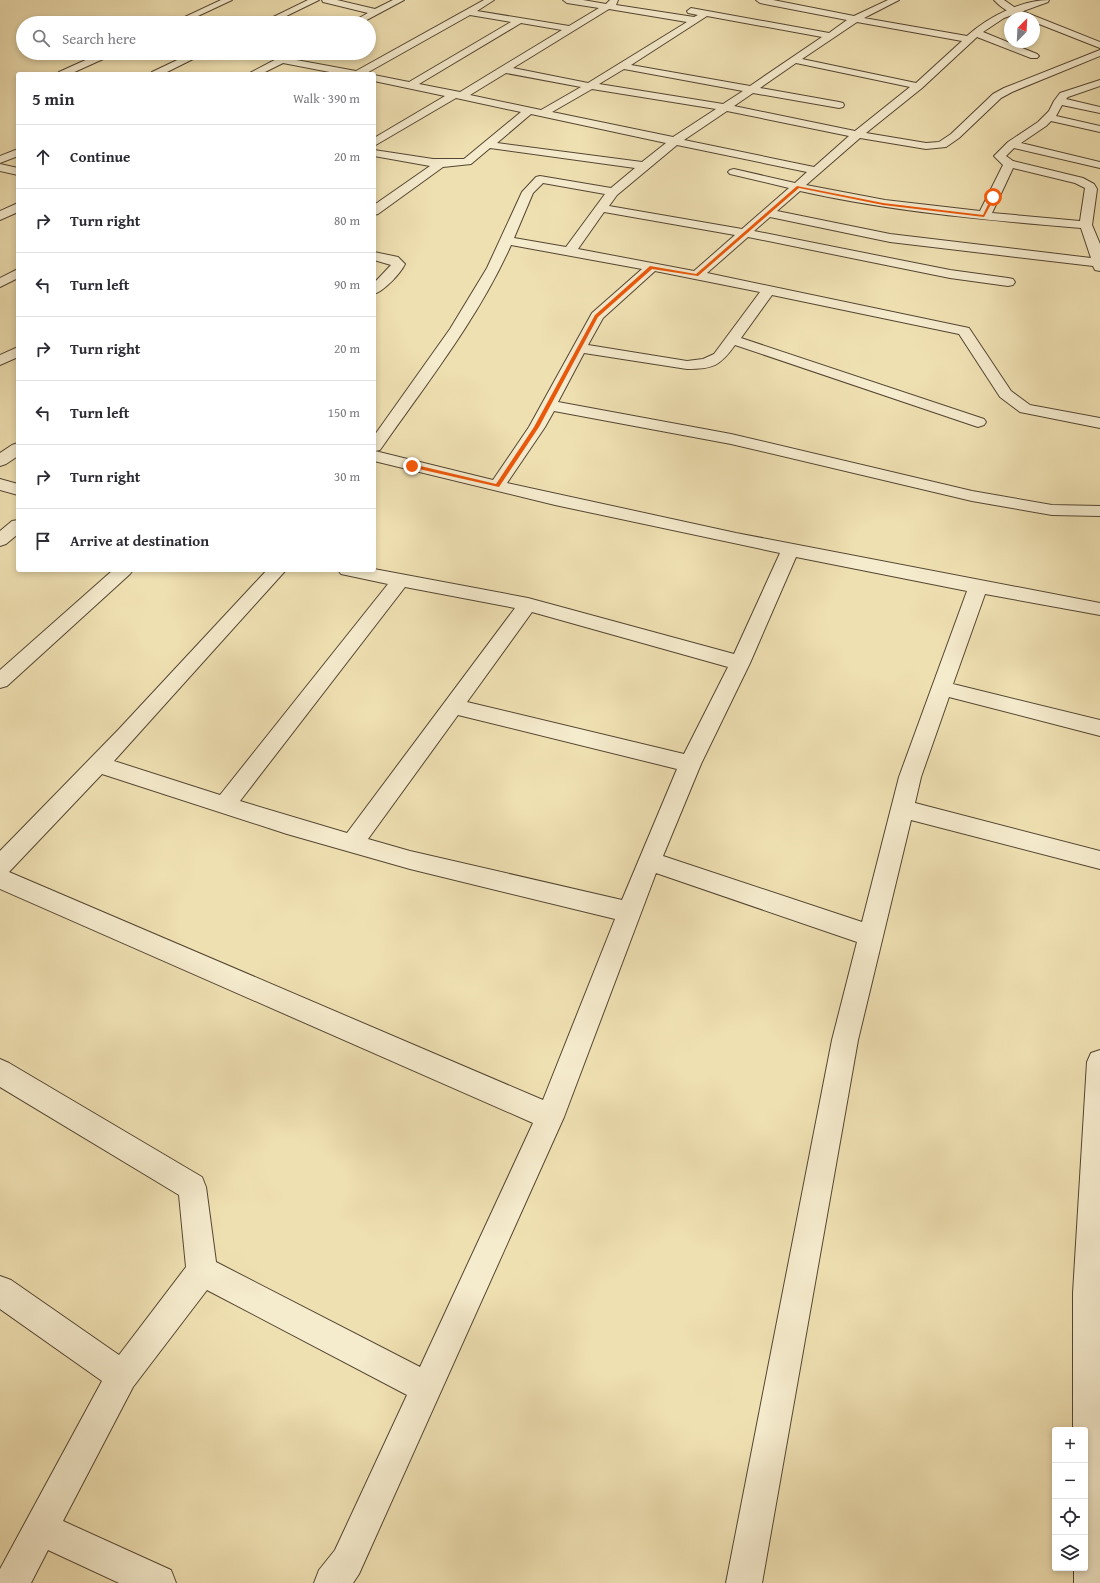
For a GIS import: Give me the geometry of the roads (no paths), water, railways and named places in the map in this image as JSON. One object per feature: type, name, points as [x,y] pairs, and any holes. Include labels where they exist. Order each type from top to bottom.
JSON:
[{"type":"street","points":[[192,16],[228,0]]},
{"type":"street","points":[[280,16],[314,0]]},
{"type":"street","points":[[326,0],[376,12]]},
{"type":"street","points":[[368,16],[400,0]]},
{"type":"street","points":[[362,72],[490,0]]},
{"type":"street","points":[[567,0],[611,3],[694,20]]},
{"type":"street","points":[[760,0],[855,19],[972,36],[1034,56]]},
{"type":"street","points":[[569,252],[613,192],[675,141],[751,88],[832,36],[855,19],[895,0]]},
{"type":"street","points":[[998,0],[1014,11]]},
{"type":"street","points":[[697,275],[858,134],[918,86],[972,36],[992,21],[1045,0]]},
{"type":"street","points":[[696,2],[689,6],[688,10],[832,36]]},
{"type":"street","points":[[376,142],[506,70],[611,3]]},
{"type":"street","points":[[468,12],[571,29]]},
{"type":"street","points":[[543,113],[590,86],[705,14]]},
{"type":"street","points":[[411,85],[519,21]]},
{"type":"street","points":[[1040,21],[1100,45]]},
{"type":"street","points":[[506,70],[590,86],[724,107],[920,146],[934,147],[942,145],[955,136],[997,96],[1020,84],[1100,53]]},
{"type":"street","points":[[66,72],[93,60]]},
{"type":"street","points":[[159,72],[185,60]]},
{"type":"street","points":[[258,72],[282,60],[345,72]]},
{"type":"street","points":[[794,60],[918,86]]},
{"type":"street","points":[[622,66],[839,105]]},
{"type":"street","points":[[376,78],[817,171]]},
{"type":"street","points":[[376,86],[386,80]]},
{"type":"street","points":[[768,213],[890,238],[1100,264],[1086,225],[1091,189],[1095,186],[1079,180],[1009,164],[1000,156],[1012,144],[1042,124],[1054,112],[1059,100],[1064,95],[1075,90],[1100,83]]},
{"type":"street","points":[[1059,100],[1100,110]]},
{"type":"street","points":[[376,153],[441,163],[455,164],[467,162],[530,110]]},
{"type":"street","points":[[1049,117],[1100,129]]},
{"type":"street","points":[[1012,144],[1100,166]]},
{"type":"street","points":[[489,145],[644,166]]},
{"type":"street","points":[[0,160],[16,153]]},
{"type":"street","points":[[376,210],[441,163]]},
{"type":"street","points":[[984,216],[1009,164]]},
{"type":"street","points":[[0,167],[16,171]]},
{"type":"street","points":[[734,172],[798,187],[883,204],[984,216],[1086,225]]},
{"type":"street","points":[[376,444],[457,330],[494,268],[528,192],[540,180],[613,192]]},
{"type":"street","points":[[0,216],[16,208]]},
{"type":"street","points":[[601,208],[745,234],[950,274],[1008,282]]},
{"type":"street","points":[[506,240],[697,275],[964,331],[1004,394],[1025,409],[1100,423]]},
{"type":"street","points":[[376,256],[393,260],[398,264],[395,270],[376,288]]},
{"type":"street","points":[[497,486],[537,427],[597,316],[652,267]]},
{"type":"street","points":[[0,283],[16,274]]},
{"type":"street","points":[[579,348],[687,365],[701,365],[712,362],[719,357],[733,340],[769,290]]},
{"type":"street","points":[[733,340],[978,422]]},
{"type":"street","points":[[548,405],[731,439],[972,496],[1052,510],[1100,511]]},
{"type":"street","points":[[0,462],[16,450]]},
{"type":"street","points":[[376,456],[669,526],[978,587],[1100,609]]},
{"type":"street","points":[[0,484],[16,489]]},
{"type":"street","points":[[0,540],[16,527]]},
{"type":"street","points":[[332,1583],[347,1562],[550,1117],[649,861],[690,764],[740,663],[790,550]]},
{"type":"street","points":[[0,680],[122,572]]},
{"type":"street","points":[[275,572],[98,764],[1,865],[550,1117]]},
{"type":"street","points":[[358,572],[528,604],[740,663]]},
{"type":"street","points":[[224,804],[401,580]]},
{"type":"street","points":[[744,1583],[845,1040],[910,777],[978,587]]},
{"type":"street","points":[[352,843],[528,604]]},
{"type":"street","points":[[942,688],[1100,728]]},
{"type":"street","points":[[452,706],[690,764]]},
{"type":"street","points":[[98,764],[287,825],[410,860],[629,912]]},
{"type":"street","points":[[902,809],[1100,860]]},
{"type":"street","points":[[649,861],[871,936]]},
{"type":"street","points":[[1092,1583],[1095,1367],[1088,1293],[1100,1062]]},
{"type":"street","points":[[0,1072],[192,1187],[202,1271],[122,1376],[41,1529],[9,1576]]},
{"type":"street","points":[[202,1271],[426,1388]]},
{"type":"street","points":[[0,1291],[122,1376]]},
{"type":"street","points":[[41,1529],[158,1583]]}]
